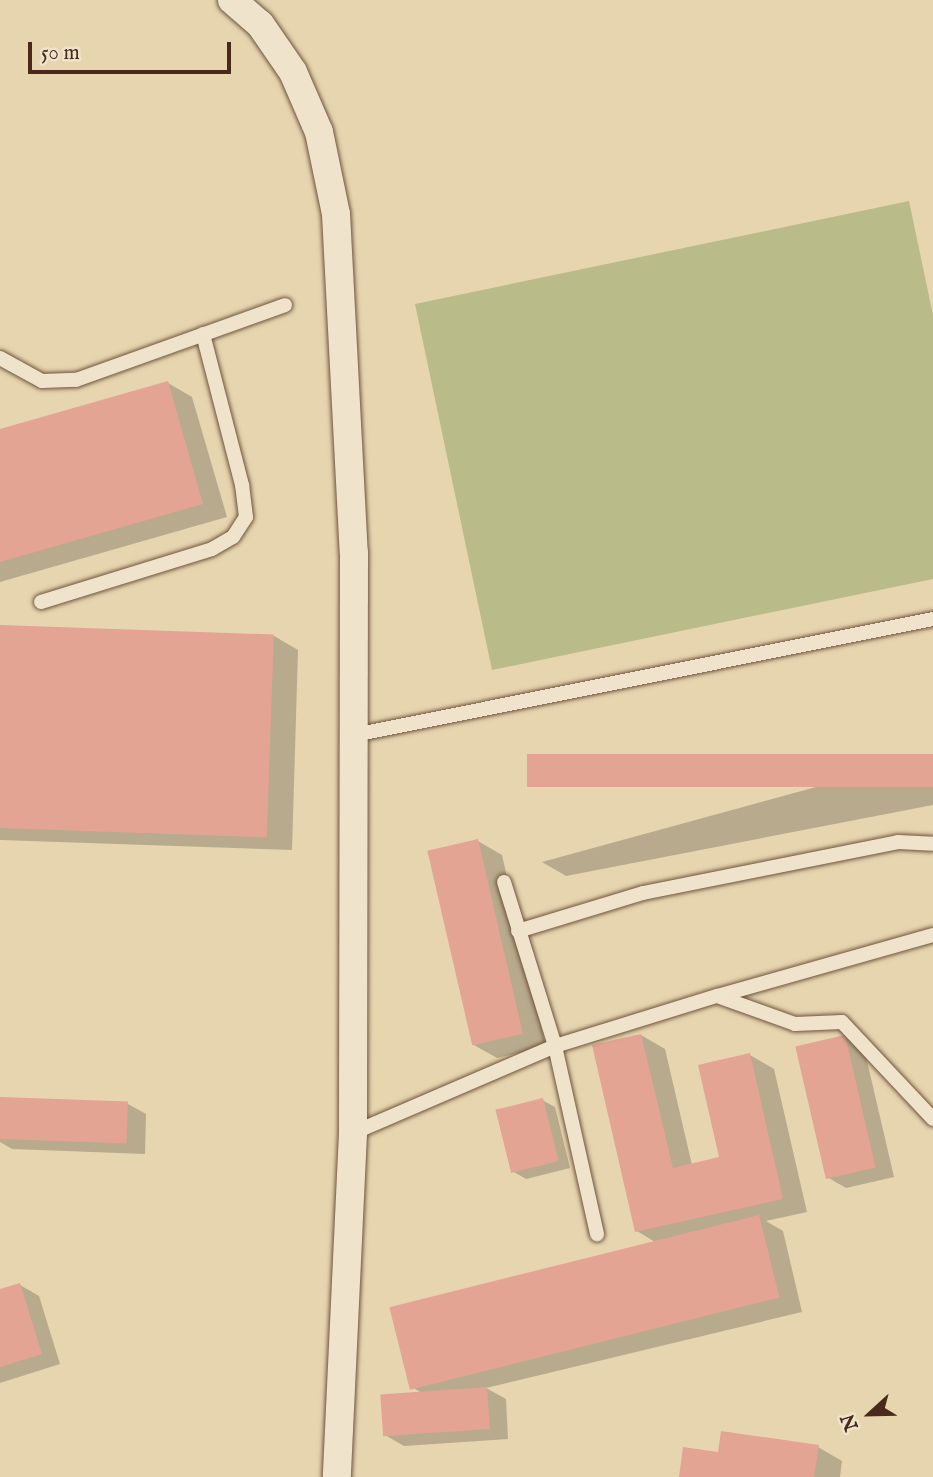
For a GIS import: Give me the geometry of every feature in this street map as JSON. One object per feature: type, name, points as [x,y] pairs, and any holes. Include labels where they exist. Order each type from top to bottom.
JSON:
[{"type":"street","points":[[232,0],[260,24],[293,72],[319,132],[336,214],[354,553],[353,1133],[337,1477]]},
{"type":"lane","points":[[0,358],[42,382],[76,380],[285,305]]},
{"type":"lane","points":[[41,602],[212,549],[233,537],[246,517],[242,485],[202,334]]},
{"type":"lane","points":[[354,735],[933,619]]},
{"type":"lane","points":[[518,931],[643,893],[898,842],[933,844]]},
{"type":"lane","points":[[505,882],[555,1046],[597,1234]]},
{"type":"lane","points":[[353,1133],[555,1046],[717,996],[933,935]]},
{"type":"lane","points":[[717,996],[795,1024],[842,1022],[933,1119]]},
{"type":"green space","points":[[909,201],[933,315],[933,579],[492,670],[415,304]]},
{"type":"building","points":[[168,381],[203,504],[0,562],[0,429]]},
{"type":"building","points":[[0,625],[274,635],[267,837],[0,828]]},
{"type":"building","points":[[527,754],[933,754],[933,787],[527,787]]},
{"type":"building","points":[[478,839],[523,1034],[472,1046],[427,851]]},
{"type":"building","points":[[641,1034],[673,1168],[719,1157],[698,1065],[750,1053],[783,1199],[635,1232],[592,1045]]},
{"type":"building","points":[[845,1035],[876,1168],[826,1179],[795,1046]]},
{"type":"building","points":[[0,1097],[128,1101],[126,1143],[0,1139]]},
{"type":"building","points":[[543,1098],[559,1161],[511,1173],[495,1110]]},
{"type":"building","points":[[759,1215],[780,1297],[410,1390],[389,1307]]},
{"type":"building","points":[[20,1283],[42,1354],[0,1367],[0,1289]]},
{"type":"building","points":[[487,1387],[490,1429],[383,1436],[380,1394]]},
{"type":"building","points":[[721,1431],[819,1445],[814,1477],[679,1477],[683,1447],[718,1452]]}]
